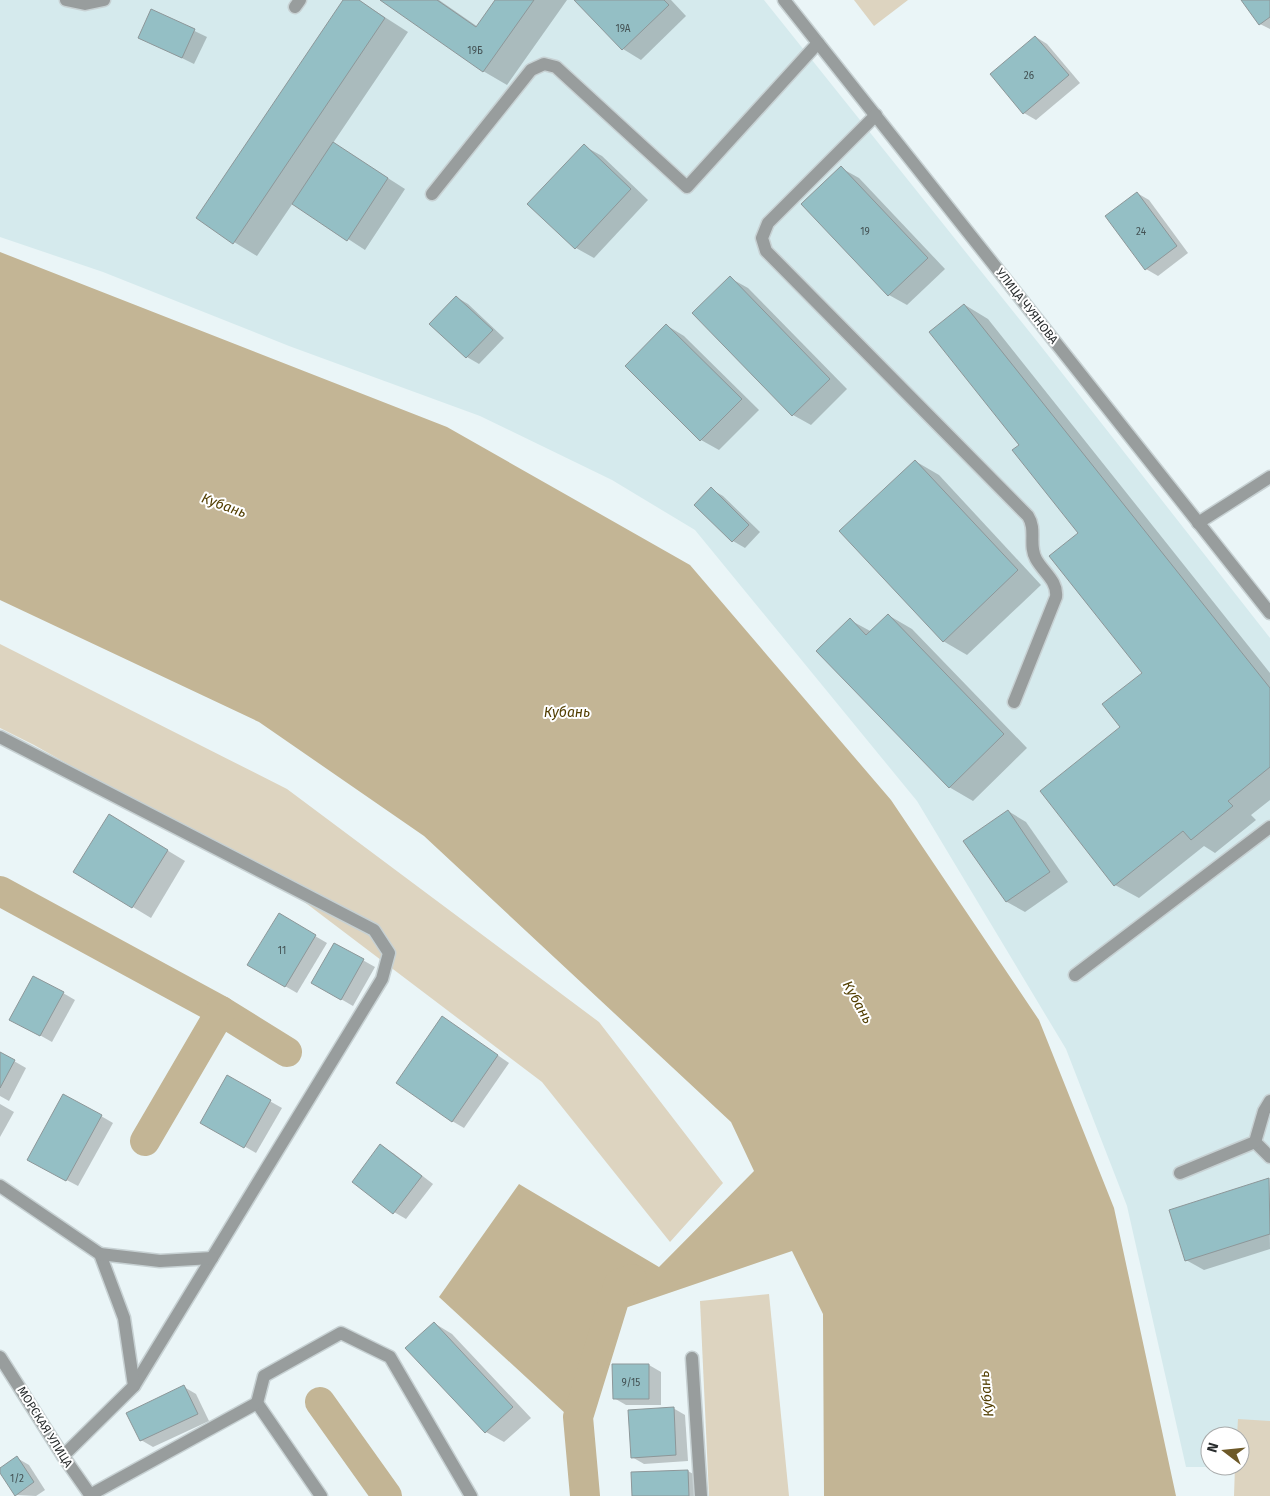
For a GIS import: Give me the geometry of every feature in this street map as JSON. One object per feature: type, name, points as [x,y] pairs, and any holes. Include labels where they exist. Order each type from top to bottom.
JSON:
[{"type":"street","points":[[66,0],[85,4],[104,0]]},
{"type":"street","name":"УЛИЦА ЧУЯНОВА","points":[[784,0],[1270,613]]},
{"type":"street","points":[[432,194],[531,70],[544,64],[556,67],[687,187],[818,43]]},
{"type":"street","points":[[876,115],[768,223],[762,238],[766,251],[1032,522],[1033,553],[1057,590],[1056,597],[1014,702]]},
{"type":"street","points":[[1198,523],[1270,477]]},
{"type":"street","points":[[0,737],[374,930],[389,953],[382,979],[134,1386],[63,1456]]},
{"type":"street","points":[[1075,975],[1270,827]]},
{"type":"street","points":[[1255,1142],[1264,1111],[1270,1102]]},
{"type":"street","points":[[1255,1142],[1270,1157]]},
{"type":"street","points":[[1180,1174],[1255,1142]]},
{"type":"street","points":[[0,1186],[100,1254],[160,1261],[212,1258]]},
{"type":"street","points":[[100,1254],[124,1318],[134,1386]]},
{"type":"street","points":[[91,1496],[257,1403],[264,1376],[342,1333],[390,1357],[470,1496]]},
{"type":"street","name":"МОРСКАЯ УЛИЦА","points":[[0,1357],[63,1456],[91,1496]]},
{"type":"street","points":[[692,1358],[701,1496]]},
{"type":"street","points":[[257,1403],[321,1496]]},
{"type":"shaded area","points":[[0,0],[764,0],[1040,345],[1270,638],[1270,1467],[1250,1467],[1250,1426],[1200,1426],[1200,1467],[1186,1467],[1127,1206],[1066,1049],[917,801],[695,530],[612,480],[480,416],[289,346],[103,272],[0,237]]},
{"type":"shaded area","points":[[854,0],[908,0],[874,26]]},
{"type":"shaded area","points":[[0,644],[287,789],[599,1022],[723,1183],[670,1242],[542,1082],[282,885],[34,745],[0,728]]},
{"type":"shaded area","points":[[769,1294],[789,1496],[709,1496],[700,1301]]},
{"type":"shaded area","points":[[1238,1419],[1270,1421],[1270,1496],[1234,1496],[1235,1476],[1250,1476],[1250,1426],[1238,1426]]},
{"type":"water","name":"Кубань","points":[[0,252],[447,427],[690,565],[891,800],[1039,1020],[1114,1208],[1176,1496],[824,1496],[823,1314],[792,1251],[628,1307],[611,1310],[578,1417],[579,1426],[439,1297],[519,1184],[659,1267],[754,1171],[731,1122],[424,836],[259,722],[0,600]]},
{"type":"building","points":[[343,0],[359,0],[385,18],[233,244],[196,218]]},
{"type":"building","points":[[380,0],[437,0],[476,27],[495,0],[534,0],[483,72]]},
{"type":"building","points":[[574,0],[664,0],[669,5],[622,50]]},
{"type":"building","points":[[1241,0],[1270,0],[1270,17],[1259,25]]},
{"type":"building","points":[[151,9],[195,29],[182,58],[138,38]]},
{"type":"building","points":[[1035,36],[1069,75],[1023,114],[990,74]]},
{"type":"building","points":[[333,142],[388,178],[347,241],[292,204]]},
{"type":"building","points":[[584,144],[631,189],[575,249],[527,204]]},
{"type":"building","points":[[841,166],[928,258],[888,296],[801,204]]},
{"type":"building","points":[[1137,192],[1177,246],[1145,270],[1105,216]]},
{"type":"building","points":[[730,276],[830,379],[792,416],[692,313]]},
{"type":"building","points":[[456,296],[493,330],[466,358],[429,324]]},
{"type":"building","points":[[964,304],[1270,688],[1270,767],[1228,801],[1233,806],[1191,840],[1183,831],[1114,886],[1040,791],[1120,727],[1102,704],[1142,673],[1049,556],[1078,533],[1012,450],[1019,445],[929,332]]},
{"type":"building","points":[[666,324],[742,399],[700,441],[625,366]]},
{"type":"building","points":[[915,460],[1018,570],[943,642],[839,531]]},
{"type":"building","points":[[711,487],[749,525],[732,542],[694,505]]},
{"type":"building","points":[[888,614],[1004,734],[949,788],[816,651],[850,618],[866,635]]},
{"type":"building","points":[[1008,810],[1050,872],[1006,902],[963,841]]},
{"type":"building","points":[[109,814],[168,850],[132,908],[73,872]]},
{"type":"building","points":[[279,913],[316,935],[285,987],[247,965]]},
{"type":"building","points":[[334,943],[364,959],[341,1000],[311,983]]},
{"type":"building","points":[[33,976],[64,992],[40,1036],[9,1020]]},
{"type":"building","points":[[442,1016],[498,1055],[452,1122],[396,1083]]},
{"type":"building","points":[[0,1052],[15,1060],[0,1088]]},
{"type":"building","points":[[227,1075],[271,1100],[244,1148],[200,1123]]},
{"type":"building","points":[[63,1094],[102,1115],[66,1181],[27,1160]]},
{"type":"building","points":[[380,1144],[422,1176],[393,1214],[352,1182]]},
{"type":"building","points":[[1269,1178],[1270,1234],[1185,1261],[1169,1210]]},
{"type":"building","points":[[434,1322],[513,1407],[485,1433],[405,1348]]},
{"type":"building","points":[[612,1364],[649,1364],[649,1399],[613,1399]]},
{"type":"building","points":[[184,1385],[198,1414],[140,1441],[126,1413]]},
{"type":"building","points":[[674,1407],[676,1455],[631,1458],[628,1410]]},
{"type":"building","points":[[17,1456],[34,1482],[15,1496],[0,1473],[0,1468]]},
{"type":"building","points":[[688,1470],[689,1496],[632,1496],[631,1472]]},
{"type":"waterway","points":[[0,891],[221,1011],[287,1052]]},
{"type":"waterway","points":[[145,1141],[221,1011]]},
{"type":"waterway","points":[[585,1496],[578,1417],[619,1284],[632,1279]]},
{"type":"waterway","points":[[320,1402],[387,1496]]}]
